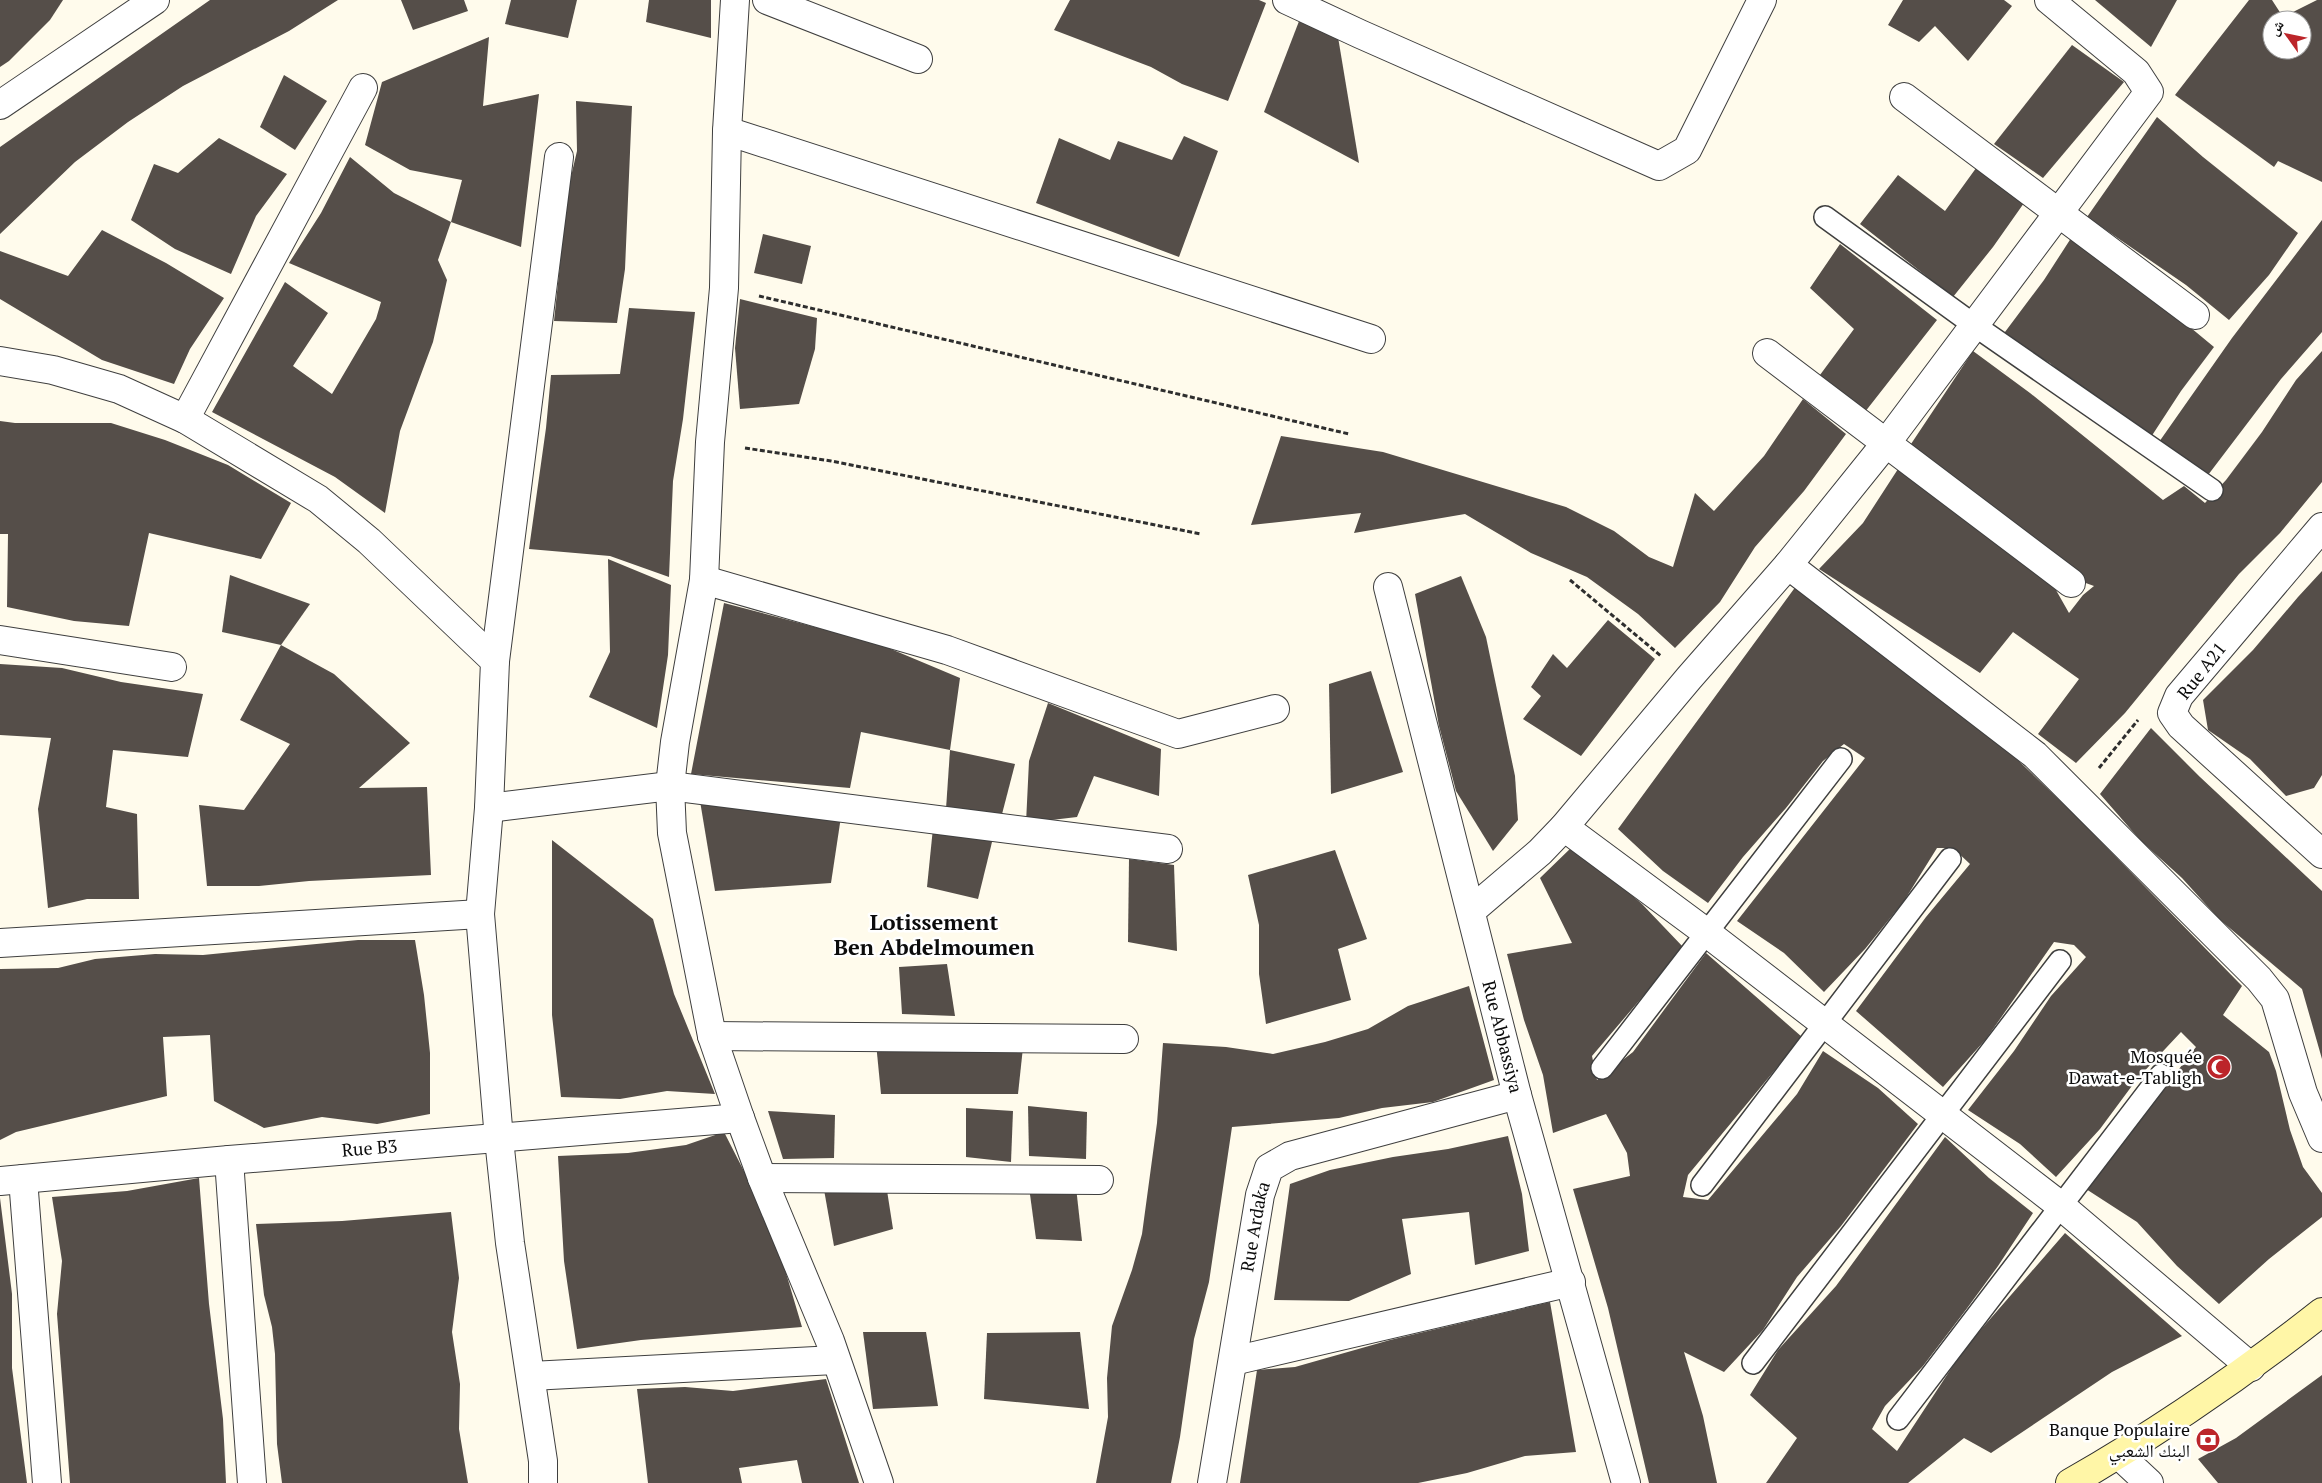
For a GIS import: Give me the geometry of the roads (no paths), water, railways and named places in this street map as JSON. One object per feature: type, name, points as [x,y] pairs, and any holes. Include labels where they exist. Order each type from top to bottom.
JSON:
[{"type":"street","points":[[0,105],[154,0]]},
{"type":"street","points":[[735,0],[727,132],[724,288],[710,442],[704,580],[675,742],[670,786],[672,833],[712,1036],[762,1178],[826,1332],[879,1483]]},
{"type":"street","points":[[767,0],[918,59]]},
{"type":"street","points":[[1287,0],[1659,166],[1687,150],[1762,0]]},
{"type":"street","points":[[1472,910],[1540,852],[1564,827],[1689,678],[1788,565],[1887,442],[2149,92],[2136,72],[2049,0]]},
{"type":"street","points":[[185,419],[363,88]]},
{"type":"street","points":[[1904,97],[2195,314]]},
{"type":"street","points":[[727,132],[1371,340]]},
{"type":"street","points":[[543,1483],[544,1461],[510,1243],[498,1139],[480,914],[489,808],[495,661],[559,157]]},
{"type":"street","points":[[1767,353],[1887,442],[2070,583]]},
{"type":"street","points":[[0,360],[52,370],[119,389],[185,419],[318,499],[369,541],[495,661]]},
{"type":"street","name":"Rue A21","points":[[2320,846],[2181,726],[2172,713],[2179,696],[2322,527]]},
{"type":"street","points":[[1788,565],[2035,755],[2258,979],[2275,1000],[2303,1093],[2322,1138]]},
{"type":"street","points":[[704,580],[947,650],[1178,734],[1275,709]]},
{"type":"street","name":"Rue Abbassiya","points":[[1388,587],[1472,910],[1517,1095],[1571,1282],[1620,1482]]},
{"type":"street","points":[[0,640],[172,667]]},
{"type":"street","points":[[489,808],[670,786],[1168,849]]},
{"type":"street","points":[[1564,827],[1707,933],[2061,1206],[2252,1367]]},
{"type":"street","points":[[0,943],[480,914]]},
{"type":"street","points":[[712,1036],[1124,1039]]},
{"type":"street","name":"Rue Ardaka","points":[[1212,1483],[1260,1195],[1270,1168],[1290,1156],[1517,1095]]},
{"type":"street","name":"Rue B3","points":[[11,1180],[740,1118]]},
{"type":"street","points":[[229,1160],[252,1483]]},
{"type":"street","points":[[762,1178],[1099,1180]]},
{"type":"street","points":[[11,1180],[48,1483]]},
{"type":"street","points":[[1233,1361],[1571,1282]]},
{"type":"street","points":[[2070,1483],[2119,1455],[2252,1367],[2322,1312]]},
{"type":"street","points":[[532,1376],[835,1360]]},
{"type":"street","points":[[2119,1455],[2149,1483]]},
{"type":"lane","points":[[1825,216],[1974,324],[2212,490]]},
{"type":"lane","points":[[1602,1068],[1841,759]]},
{"type":"lane","points":[[1702,1185],[1950,859]]},
{"type":"lane","points":[[1753,1363],[2060,961]]},
{"type":"lane","points":[[1898,1419],[2161,1075]]},
{"type":"place","name":"Mosquée Dawat-e-Tabligh","points":[[2219,1067]]},
{"type":"place","name":"Banque Populaire البنك الشعبي","points":[[2208,1440]]},
{"type":"district","name":"Lotissement Ben Abdelmoumen","points":[[934,934]]}]
